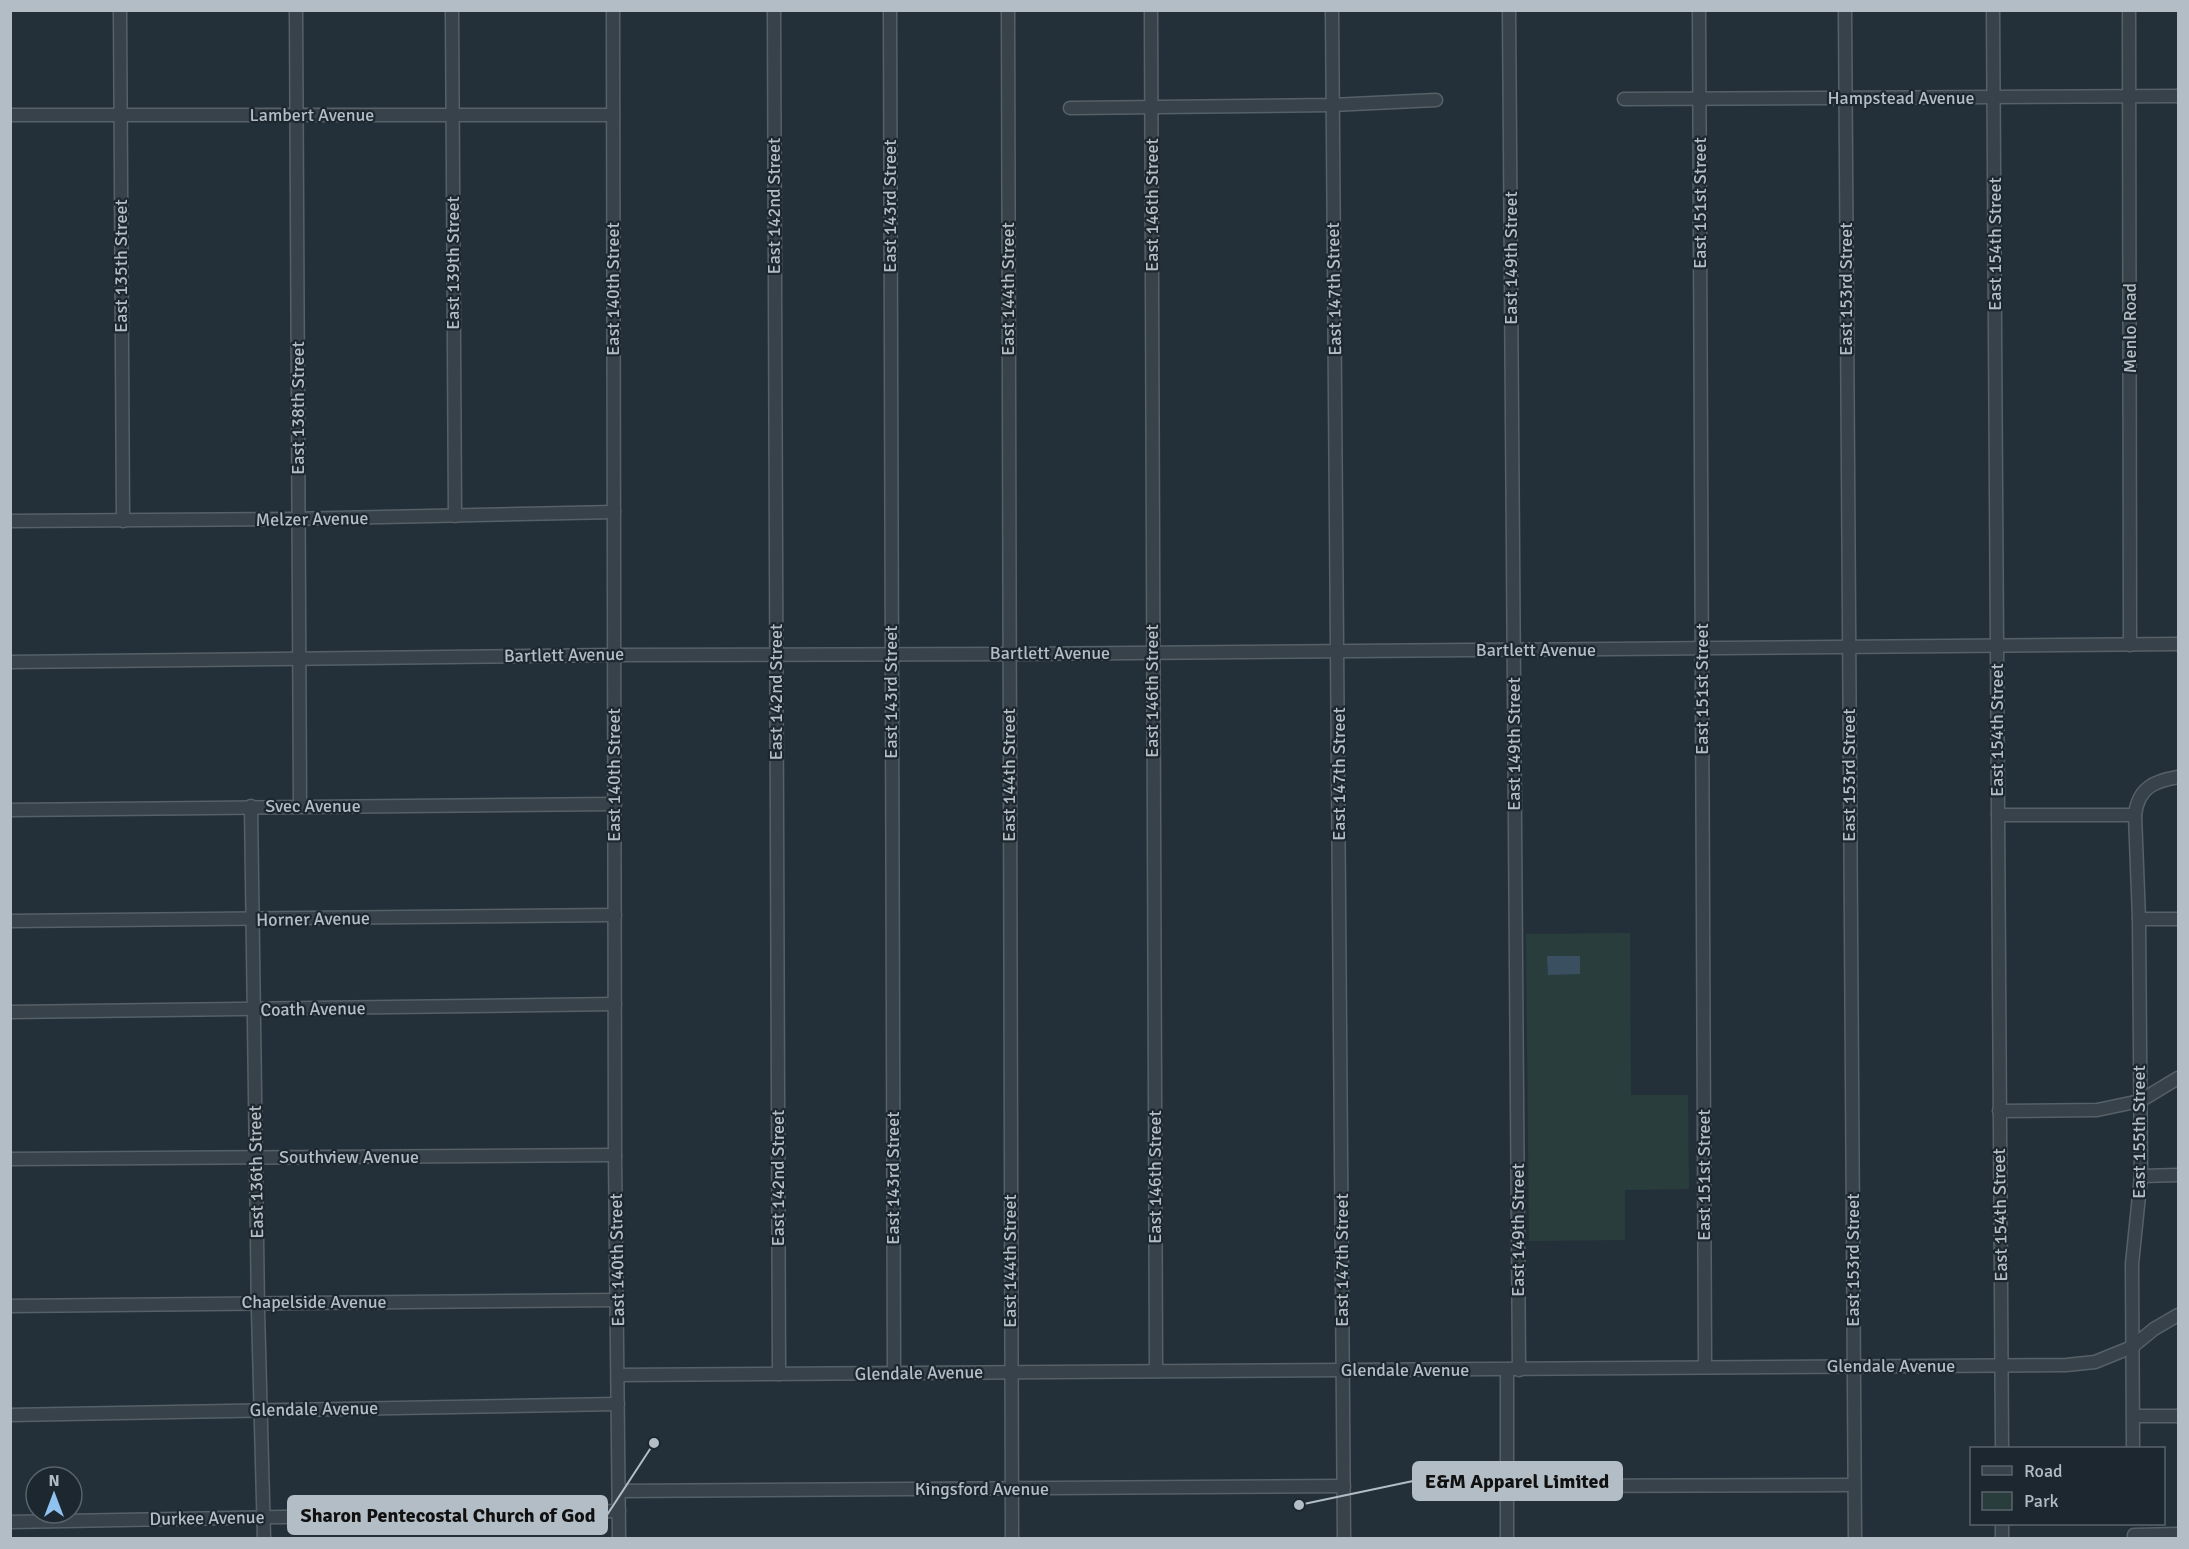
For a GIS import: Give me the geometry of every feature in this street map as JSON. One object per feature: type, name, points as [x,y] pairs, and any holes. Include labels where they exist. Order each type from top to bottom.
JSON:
[{"type":"street","name":"East 135th Street","points":[[120,10],[123,521]]},
{"type":"street","name":"East 138th Street","points":[[297,10],[300,806]]},
{"type":"street","name":"East 139th Street","points":[[452,10],[455,516]]},
{"type":"street","name":"East 140th Street","points":[[613,10],[615,1155],[619,1539]]},
{"type":"street","name":"East 142nd Street","points":[[774,10],[779,1374]]},
{"type":"street","name":"East 143rd Street","points":[[890,10],[894,1373]]},
{"type":"street","name":"East 144th Street","points":[[1008,10],[1012,1539]]},
{"type":"street","name":"East 146th Street","points":[[1151,10],[1156,1371]]},
{"type":"street","name":"East 147th Street","points":[[1332,10],[1344,1539]]},
{"type":"street","name":"East 149th Street","points":[[1507,1539],[1507,1486],[1513,1370],[1513,650],[1509,10]]},
{"type":"street","name":"East 151st Street","points":[[1699,10],[1705,1367]]},
{"type":"street","name":"East 153rd Street","points":[[1845,10],[1855,1539]]},
{"type":"street","name":"East 154th Street","points":[[1993,10],[2002,1447]]},
{"type":"street","name":"Menlo Road","points":[[2129,10],[2130,645]]},
{"type":"street","name":"Hampstead Avenue","points":[[1624,99],[2178,96]]},
{"type":"street","points":[[1070,108],[1332,105],[1436,100]]},
{"type":"street","name":"Lambert Avenue","points":[[10,115],[613,115]]},
{"type":"street","name":"Melzer Avenue","points":[[10,521],[299,519],[614,512]]},
{"type":"street","name":"Bartlett Avenue","points":[[10,662],[614,655],[2178,644]]},
{"type":"street","points":[[1998,815],[2135,815],[2136,802],[2147,788],[2162,780],[2178,777]]},
{"type":"street","name":"Svec Avenue","points":[[10,810],[615,804]]},
{"type":"street","name":"East 136th Street","points":[[251,806],[258,1303],[264,1539]]},
{"type":"street","name":"East 155th Street","points":[[2133,1447],[2132,1264],[2141,1176],[2139,919],[2135,815]]},
{"type":"street","name":"Horner Avenue","points":[[10,921],[615,915]]},
{"type":"street","points":[[2139,919],[2178,919]]},
{"type":"street","name":"Coath Avenue","points":[[10,1012],[615,1004]]},
{"type":"street","points":[[1999,1111],[2097,1110],[2140,1101],[2178,1078]]},
{"type":"street","name":"Southview Avenue","points":[[10,1159],[615,1155]]},
{"type":"street","points":[[2141,1176],[2178,1175]]},
{"type":"street","name":"Chapelside Avenue","points":[[10,1306],[618,1300]]},
{"type":"street","name":"Glendale Avenue","points":[[618,1375],[2066,1365],[2095,1362],[2132,1347],[2154,1329],[2178,1315]]},
{"type":"street","name":"Glendale Avenue","points":[[10,1415],[618,1404]]},
{"type":"street","points":[[2133,1416],[2178,1416]]},
{"type":"street","points":[[1507,1486],[1854,1485]]},
{"type":"street","name":"Kingsford Avenue","points":[[619,1491],[1344,1486]]},
{"type":"street","name":"Durkee Avenue","points":[[10,1522],[619,1511]]},
{"type":"street","points":[[2134,1532],[2178,1534]]},
{"type":"green space","points":[[1630,933],[1631,1095],[1688,1095],[1689,1189],[1625,1190],[1625,1240],[1529,1241],[1526,934]]},
{"type":"water","points":[[1547,956],[1580,956],[1580,974],[1548,975]]},
{"type":"place","name":"Sharon Pentecostal Church of God","points":[[654,1443]]},
{"type":"place","name":"E&M Apparel Limited","points":[[1299,1505]]}]
